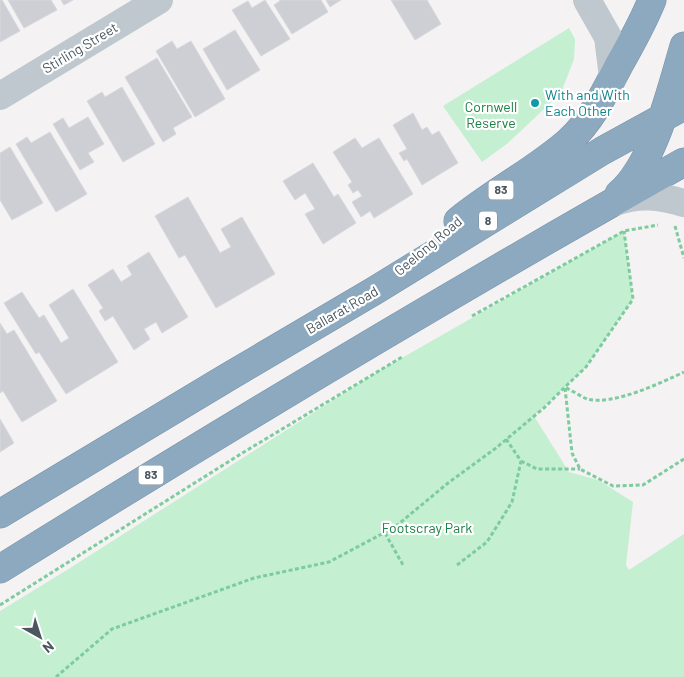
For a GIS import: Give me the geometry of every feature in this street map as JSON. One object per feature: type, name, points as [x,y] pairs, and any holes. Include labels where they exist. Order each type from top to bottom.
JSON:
[{"type":"highway","name":"Geelong Road","points":[[374,291],[464,216],[529,172],[570,140],[592,116],[652,0]]},
{"type":"highway","name":"83","points":[[0,569],[168,464],[602,208],[624,190],[673,112],[684,46]]},
{"type":"highway","name":"Ballarat Road","points":[[0,514],[228,376],[374,291],[602,151],[673,112]]},
{"type":"highway","points":[[602,151],[628,151],[682,165]]},
{"type":"highway","points":[[602,208],[682,165]]},
{"type":"street","name":"Stirling Street","points":[[0,96],[159,0]]},
{"type":"street","points":[[593,4],[609,42],[613,78]]},
{"type":"street","points":[[602,208],[629,197],[648,196],[666,198],[678,216]]},
{"type":"path","points":[[469,318],[624,231],[652,225],[678,216],[684,258]]},
{"type":"path","points":[[56,677],[112,629],[254,578],[329,562],[395,527],[448,482],[506,439],[586,367],[633,299],[624,231]]},
{"type":"path","points":[[0,604],[244,452],[403,356]]},
{"type":"path","points":[[565,387],[588,399],[615,399],[658,384],[684,372]]},
{"type":"path","points":[[565,387],[572,453],[580,469]]},
{"type":"path","points":[[506,439],[521,461],[537,469],[580,469],[613,486],[643,485],[684,459]]},
{"type":"path","points":[[457,565],[486,542],[512,502],[521,461]]},
{"type":"path","points":[[385,533],[402,565]]},
{"type":"green space","name":"Cornwell Reserve","points":[[569,28],[575,39],[574,59],[561,93],[508,143],[482,162],[443,106]]},
{"type":"green space","name":"Footscray Park","points":[[624,231],[633,299],[586,367],[534,416],[569,472],[598,480],[633,502],[626,565],[629,570],[684,534],[684,677],[0,677],[0,611],[379,371]]},
{"type":"building","points":[[0,0],[2,0],[20,31],[0,42]]},
{"type":"building","points":[[8,0],[51,0],[57,10],[24,28]]},
{"type":"building","points":[[61,0],[73,0],[64,5]]},
{"type":"building","points":[[265,0],[290,39],[261,56],[232,10],[248,1],[252,8]]},
{"type":"building","points":[[279,0],[321,0],[328,12],[292,34],[274,5]]},
{"type":"building","points":[[326,0],[341,0],[330,7]]},
{"type":"building","points":[[391,0],[427,0],[441,24],[415,40]]},
{"type":"building","points":[[235,30],[260,70],[227,90],[203,49]]},
{"type":"building","points":[[172,41],[177,49],[191,41],[225,99],[195,117],[156,51]]},
{"type":"building","points":[[157,58],[192,117],[173,128],[176,134],[163,142],[125,77]]},
{"type":"building","points":[[122,87],[155,144],[123,162],[87,101],[102,92],[105,97]]},
{"type":"building","points":[[413,113],[422,130],[427,127],[432,135],[439,131],[458,163],[422,185],[407,159],[404,161],[399,153],[407,149],[393,125]]},
{"type":"building","points":[[88,117],[104,144],[88,153],[94,162],[80,170],[53,124],[63,118],[69,128]]},
{"type":"building","points":[[50,132],[87,194],[56,212],[16,144],[27,137],[31,143]]},
{"type":"building","points":[[355,138],[362,148],[379,138],[413,194],[374,218],[370,211],[361,217],[352,202],[362,196],[358,190],[353,193],[348,185],[352,182],[333,152]]},
{"type":"building","points":[[10,147],[43,203],[12,220],[0,200],[0,153]]},
{"type":"building","points":[[313,163],[334,197],[338,194],[356,223],[323,244],[305,214],[315,209],[305,193],[295,200],[283,181]]},
{"type":"building","points":[[188,197],[220,253],[231,247],[221,229],[242,217],[275,274],[216,308],[185,255],[179,258],[155,216]]},
{"type":"building","points":[[149,252],[188,317],[162,333],[156,322],[144,329],[150,339],[134,350],[113,316],[105,321],[99,311],[103,308],[88,285],[113,269],[121,282],[132,275],[127,266]]},
{"type":"building","points":[[73,289],[118,362],[66,394],[39,352],[36,354],[4,303],[22,292],[39,318],[44,315],[61,343],[69,338],[49,305]]},
{"type":"building","points":[[0,323],[7,334],[14,330],[57,401],[22,422],[3,391],[0,393]]},
{"type":"building","points":[[0,419],[14,443],[0,452]]},
{"type":"place","name":"With and With Each Other","points":[[535,103]]}]
